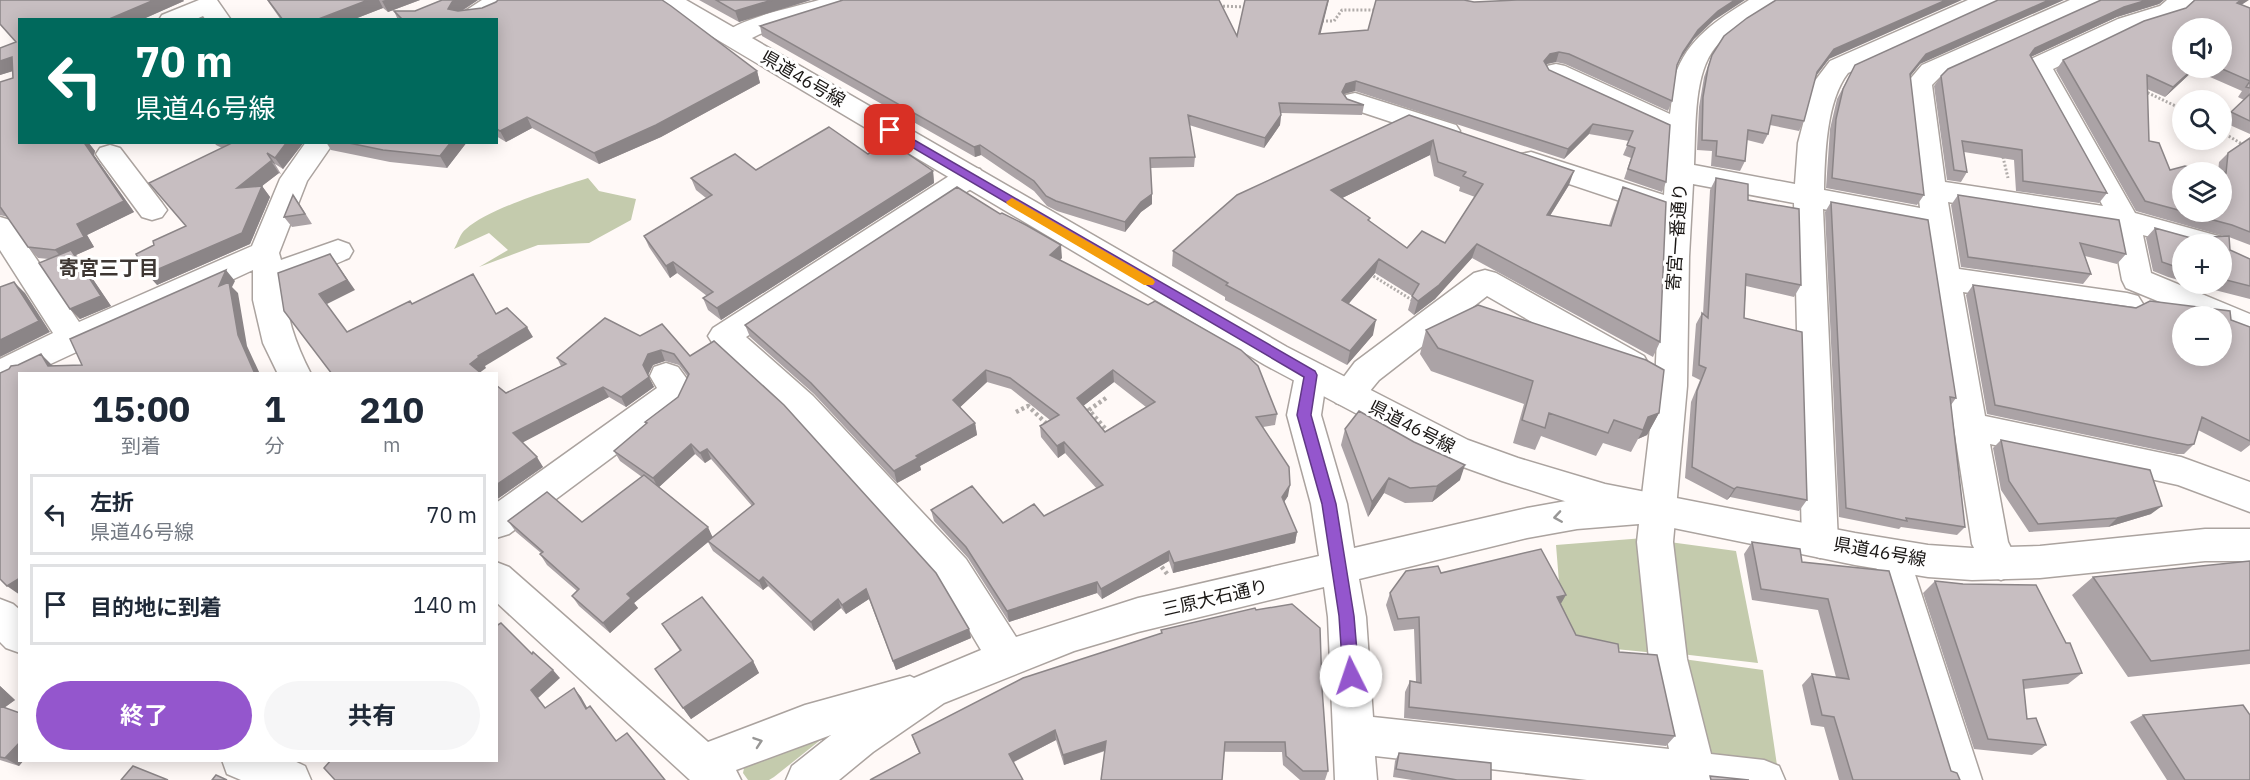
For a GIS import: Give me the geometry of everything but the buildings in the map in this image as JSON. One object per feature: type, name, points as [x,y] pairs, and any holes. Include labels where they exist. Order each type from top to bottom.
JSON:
[{"type":"street","points":[[471,18],[499,0]]},
{"type":"street","name":"県道46号線","points":[[668,0],[1311,375],[1456,450],[1556,486],[1658,510],[1928,561],[2001,564],[2084,559],[2248,540]]},
{"type":"street","points":[[733,38],[751,29],[844,0]]},
{"type":"street","name":"寄宮一番通り","points":[[1695,773],[1668,659],[1655,543],[1671,386],[1682,130],[1688,77],[1701,48],[1726,25],[1762,0]]},
{"type":"street","points":[[2001,564],[1990,544],[1936,221],[1934,190],[1919,84],[1931,71],[2091,0],[2122,27]]},
{"type":"street","points":[[2182,0],[2169,11],[2122,27],[2038,66],[2125,220],[2137,280],[2250,327]]},
{"type":"street","points":[[1820,542],[1808,215],[1812,143],[1827,82],[1839,67],[1974,2],[2018,33],[2058,56]]},
{"type":"street","points":[[176,18],[208,5],[218,18]]},
{"type":"street","points":[[1556,72],[1682,130]]},
{"type":"street","points":[[1355,101],[1466,138]]},
{"type":"street","points":[[126,144],[105,148],[152,210]]},
{"type":"street","points":[[294,372],[279,343],[269,300],[267,265],[294,179],[320,144]]},
{"type":"street","points":[[1511,153],[1677,210]]},
{"type":"street","points":[[1681,172],[1936,221]]},
{"type":"street","points":[[970,177],[724,336],[801,405],[952,570],[1007,658]]},
{"type":"street","points":[[1934,190],[2125,220],[2175,234]]},
{"type":"street","points":[[0,227],[21,279],[66,341],[75,372]]},
{"type":"street","points":[[0,373],[66,341],[267,265],[338,251]]},
{"type":"street","points":[[1946,278],[2127,304]]},
{"type":"street","points":[[1348,394],[1367,371],[1485,281],[1671,386]]},
{"type":"street","points":[[1311,375],[1304,415],[1329,504],[1349,637],[1356,780]]},
{"type":"street","points":[[498,522],[669,397],[676,386],[666,376]]},
{"type":"street","points":[[1971,426],[2181,471],[2250,497]]},
{"type":"street","name":"三原大石通り","points":[[807,780],[859,738],[930,690],[1007,658],[1074,634],[1138,615],[1551,518],[1607,511],[1658,510]]},
{"type":"street","points":[[1892,556],[1961,780]]},
{"type":"street","points":[[498,580],[712,772],[729,752],[857,708],[930,690]]},
{"type":"street","points":[[0,616],[18,634]]},
{"type":"street","points":[[1355,734],[1764,780]]},
{"type":"street","points":[[247,762],[290,780]]},
{"type":"path","points":[[1213,7],[1255,7]]},
{"type":"path","points":[[1313,21],[1334,21],[1342,10],[1381,9]]},
{"type":"path","points":[[2141,90],[2172,104]]},
{"type":"path","points":[[2232,138],[2250,149]]},
{"type":"path","points":[[2001,143],[2014,202]]},
{"type":"path","points":[[1364,270],[1438,317]]},
{"type":"path","points":[[1079,415],[1106,398]]},
{"type":"path","points":[[1016,412],[1028,406],[1052,429]]},
{"type":"path","points":[[1089,410],[1112,437]]},
{"type":"path","points":[[1154,556],[1173,583]]},
{"type":"green space","points":[[588,178],[599,191],[636,199],[631,220],[589,243],[538,245],[479,267],[508,250],[489,233],[454,249],[464,231],[490,214],[524,199]]},
{"type":"green space","points":[[1644,538],[1656,653],[1564,644],[1556,545]]},
{"type":"green space","points":[[1662,541],[1736,551],[1758,663],[1681,654]]},
{"type":"green space","points":[[1683,659],[1763,670],[1778,772],[1709,767]]},
{"type":"green space","points":[[828,734],[769,780],[748,780],[743,773],[745,763]]},
{"type":"slow traffic","points":[[1012,202],[1149,282]]},
{"type":"district","name":"寄宮三丁目","points":[[109,268]]},
{"type":"route","points":[[890,130],[1311,375],[1304,415],[1329,504],[1347,616],[1351,676]]}]
